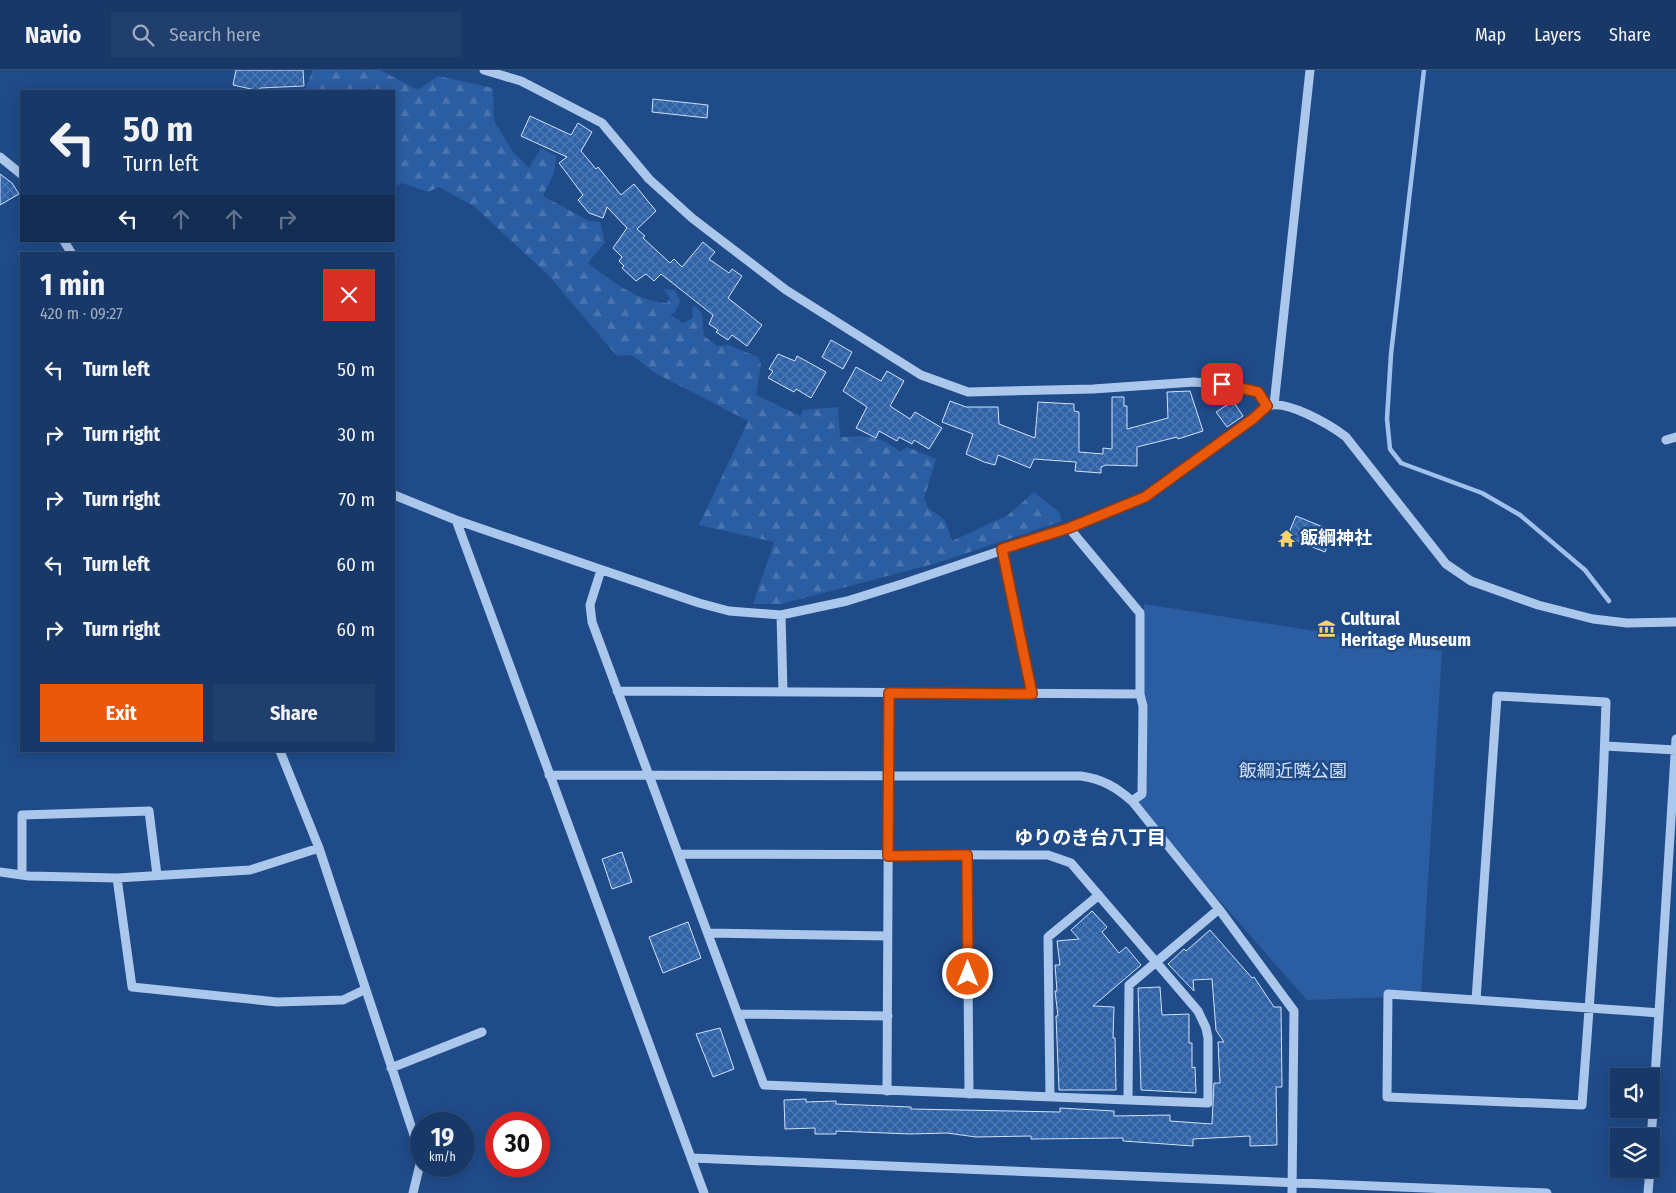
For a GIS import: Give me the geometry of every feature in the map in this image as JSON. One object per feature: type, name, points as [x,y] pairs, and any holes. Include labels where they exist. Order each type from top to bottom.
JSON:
[{"type":"street","points":[[484,70],[521,82],[602,123],[649,179],[692,218],[786,290],[921,375],[968,392],[1093,389],[1208,382],[1237,386],[1258,392],[1271,406],[1299,410],[1327,423],[1346,436],[1446,564],[1472,581],[1538,605],[1593,619],[1627,624],[1676,622]]},
{"type":"street","points":[[395,495],[456,520],[601,570],[729,611],[781,615],[855,598],[1069,528],[1145,497],[1271,406],[1310,70]]},
{"type":"street","points":[[0,156],[20,173]]},
{"type":"street","points":[[1666,440],[1676,437]]},
{"type":"street","points":[[456,520],[704,1193]]},
{"type":"street","points":[[1069,528],[1140,612],[1140,694],[1143,706],[1142,794],[1132,802]]},
{"type":"street","points":[[1002,549],[1032,694]]},
{"type":"street","points":[[601,570],[590,605],[592,622],[764,1085],[1208,1103],[1206,1028],[1198,1011],[1072,863],[1055,856],[679,854]]},
{"type":"street","points":[[781,615],[783,692]]},
{"type":"street","points":[[617,691],[1140,694]]},
{"type":"street","points":[[888,1091],[889,693]]},
{"type":"street","points":[[1476,1000],[1497,696],[1606,702],[1589,1008],[1582,1105],[1387,1097],[1388,994],[1476,1000],[1589,1008],[1659,1013]]},
{"type":"street","points":[[1652,1128],[1676,739]]},
{"type":"street","points":[[1604,746],[1676,750]]},
{"type":"street","points":[[280,752],[318,848],[421,1160],[413,1193]]},
{"type":"street","points":[[549,774],[1081,776],[1107,782],[1121,791],[1132,802],[1219,909],[1294,1011],[1292,1193]]},
{"type":"street","points":[[22,875],[22,815],[149,811],[157,875]]},
{"type":"street","points":[[0,872],[22,875],[117,878],[250,870],[318,848]]},
{"type":"street","points":[[967,855],[968,1094]]},
{"type":"street","points":[[117,878],[132,987],[277,1002],[343,1000],[364,990]]},
{"type":"street","points":[[1050,1097],[1048,937],[1099,895]]},
{"type":"street","points":[[1128,1100],[1129,985],[1219,909]]},
{"type":"street","points":[[708,933],[888,936]]},
{"type":"street","points":[[738,1014],[888,1016]]},
{"type":"street","points":[[391,1068],[482,1032]]},
{"type":"street","points":[[692,1158],[1547,1193]]},
{"type":"street","points":[[1648,1193],[1649,1178]]},
{"type":"green space","points":[[313,70],[380,70],[418,90],[438,76],[493,88],[494,121],[513,152],[529,168],[541,148],[556,156],[554,173],[543,196],[589,221],[600,222],[605,242],[588,263],[625,289],[646,299],[667,303],[670,298],[663,289],[675,290],[680,301],[675,312],[670,315],[683,323],[693,318],[692,307],[696,306],[702,314],[704,336],[717,346],[728,345],[758,357],[761,364],[756,395],[800,416],[803,410],[838,407],[840,437],[872,437],[886,442],[900,452],[907,447],[936,459],[924,499],[929,509],[945,520],[952,541],[1008,515],[1034,492],[1059,512],[1062,521],[937,563],[781,604],[753,604],[774,542],[699,525],[748,421],[655,373],[632,355],[617,356],[549,276],[475,207],[439,187],[428,192],[402,183],[395,186],[395,90],[304,90]]},
{"type":"green space","name":"飯綱近隣公園","points":[[1144,604],[1442,651],[1421,996],[1307,1000],[1132,801],[1144,796]]},
{"type":"building","points":[[236,70],[303,70],[304,86],[260,88],[260,90],[256,90],[233,85]]},
{"type":"building","points":[[653,99],[708,105],[707,118],[652,112]]},
{"type":"building","points":[[530,116],[571,135],[578,123],[592,132],[581,151],[596,169],[598,167],[621,195],[634,184],[656,211],[637,229],[645,236],[643,238],[670,263],[674,259],[682,267],[703,242],[715,252],[709,259],[729,273],[732,269],[742,276],[728,298],[762,325],[747,346],[732,335],[728,340],[716,332],[718,330],[709,324],[713,315],[661,274],[654,281],[646,274],[636,281],[622,268],[624,266],[619,261],[622,257],[613,248],[627,228],[607,207],[603,218],[589,213],[578,200],[583,195],[559,163],[567,157],[521,136]]},
{"type":"building","points":[[0,174],[12,183],[19,194],[0,205]]},
{"type":"building","points":[[831,340],[852,352],[843,369],[822,357]]},
{"type":"building","points":[[778,354],[795,361],[797,356],[826,372],[811,398],[796,389],[794,392],[768,378],[773,371],[769,369]]},
{"type":"building","points":[[856,367],[881,381],[887,371],[904,381],[890,406],[910,419],[915,412],[942,428],[929,449],[914,440],[912,444],[899,437],[897,441],[879,431],[876,438],[856,428],[867,407],[843,391]]},
{"type":"building","points":[[1190,391],[1203,431],[1178,439],[1177,437],[1137,447],[1137,466],[1106,465],[1101,467],[1101,473],[1075,471],[1076,462],[1034,459],[1030,468],[998,455],[995,465],[984,462],[966,454],[973,434],[942,422],[950,401],[966,407],[998,407],[999,424],[1035,438],[1038,402],[1074,404],[1074,411],[1079,412],[1079,452],[1103,454],[1103,448],[1112,449],[1112,397],[1124,397],[1124,406],[1127,406],[1127,429],[1168,418],[1167,392]]},
{"type":"building","points":[[1233,401],[1243,416],[1227,427],[1216,412]]},
{"type":"building","points":[[1296,516],[1333,531],[1325,552],[1287,537]]},
{"type":"building","points":[[622,852],[632,882],[612,889],[602,859]]},
{"type":"building","points":[[1092,911],[1107,927],[1102,932],[1119,953],[1126,947],[1141,965],[1093,1006],[1114,1007],[1113,1038],[1115,1038],[1116,1090],[1059,1090],[1055,965],[1060,965],[1057,941],[1079,939],[1071,930]]},
{"type":"building","points":[[688,922],[701,958],[663,973],[649,937]]},
{"type":"building","points":[[1210,930],[1252,978],[1254,977],[1274,1007],[1281,1007],[1282,1087],[1276,1087],[1277,1145],[1250,1146],[1250,1136],[1193,1139],[1193,1146],[1123,1141],[1123,1138],[1031,1139],[1031,1136],[976,1137],[947,1133],[910,1134],[836,1131],[836,1134],[815,1134],[815,1128],[785,1129],[784,1100],[806,1099],[806,1102],[836,1101],[836,1104],[911,1107],[911,1109],[1060,1112],[1060,1108],[1114,1111],[1114,1116],[1170,1115],[1170,1121],[1212,1124],[1214,1083],[1220,1083],[1218,1042],[1224,1042],[1216,1030],[1212,979],[1193,980],[1194,991],[1168,964],[1184,949],[1186,951]]},
{"type":"building","points":[[1160,987],[1162,1015],[1189,1014],[1189,1043],[1192,1043],[1192,1068],[1195,1067],[1196,1093],[1141,1090],[1138,988]]},
{"type":"building","points":[[720,1028],[734,1069],[713,1077],[696,1034]]},
{"type":"waterway","points":[[1424,70],[1391,354],[1387,419],[1390,449],[1401,463],[1482,493],[1520,515],[1585,570],[1609,601]]},
{"type":"place","name":"飯綱神社","points":[[1286,538]]},
{"type":"place","name":"Cultural Heritage Museum","points":[[1327,629]]},
{"type":"district","name":"ゆりのき台八丁目","points":[[1090,837]]},
{"type":"route","points":[[968,974],[967,855],[888,856],[889,693],[1032,694],[1002,549],[1069,528],[1145,497],[1206,454],[1267,406],[1258,392],[1222,384]]}]
